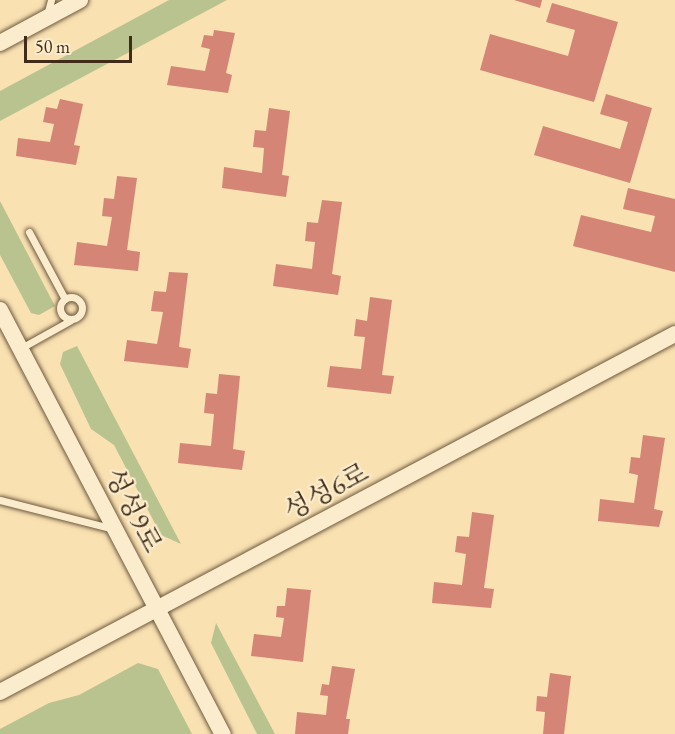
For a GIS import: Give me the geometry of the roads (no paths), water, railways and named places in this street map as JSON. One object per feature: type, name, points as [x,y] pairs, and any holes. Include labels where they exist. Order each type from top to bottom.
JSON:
[{"type":"street","points":[[0,43],[49,8],[80,0]]},
{"type":"street","name":"성성9로","points":[[0,310],[5,330],[21,348],[223,734]]},
{"type":"street","name":"성성6로","points":[[0,692],[675,334]]},
{"type":"lane","points":[[29,232],[65,299]]},
{"type":"lane","points":[[21,348],[74,319],[81,310],[80,303],[75,298],[65,299]]},
{"type":"lane","points":[[65,299],[59,308],[61,315],[74,319]]},
{"type":"lane","points":[[0,500],[115,530]]}]
